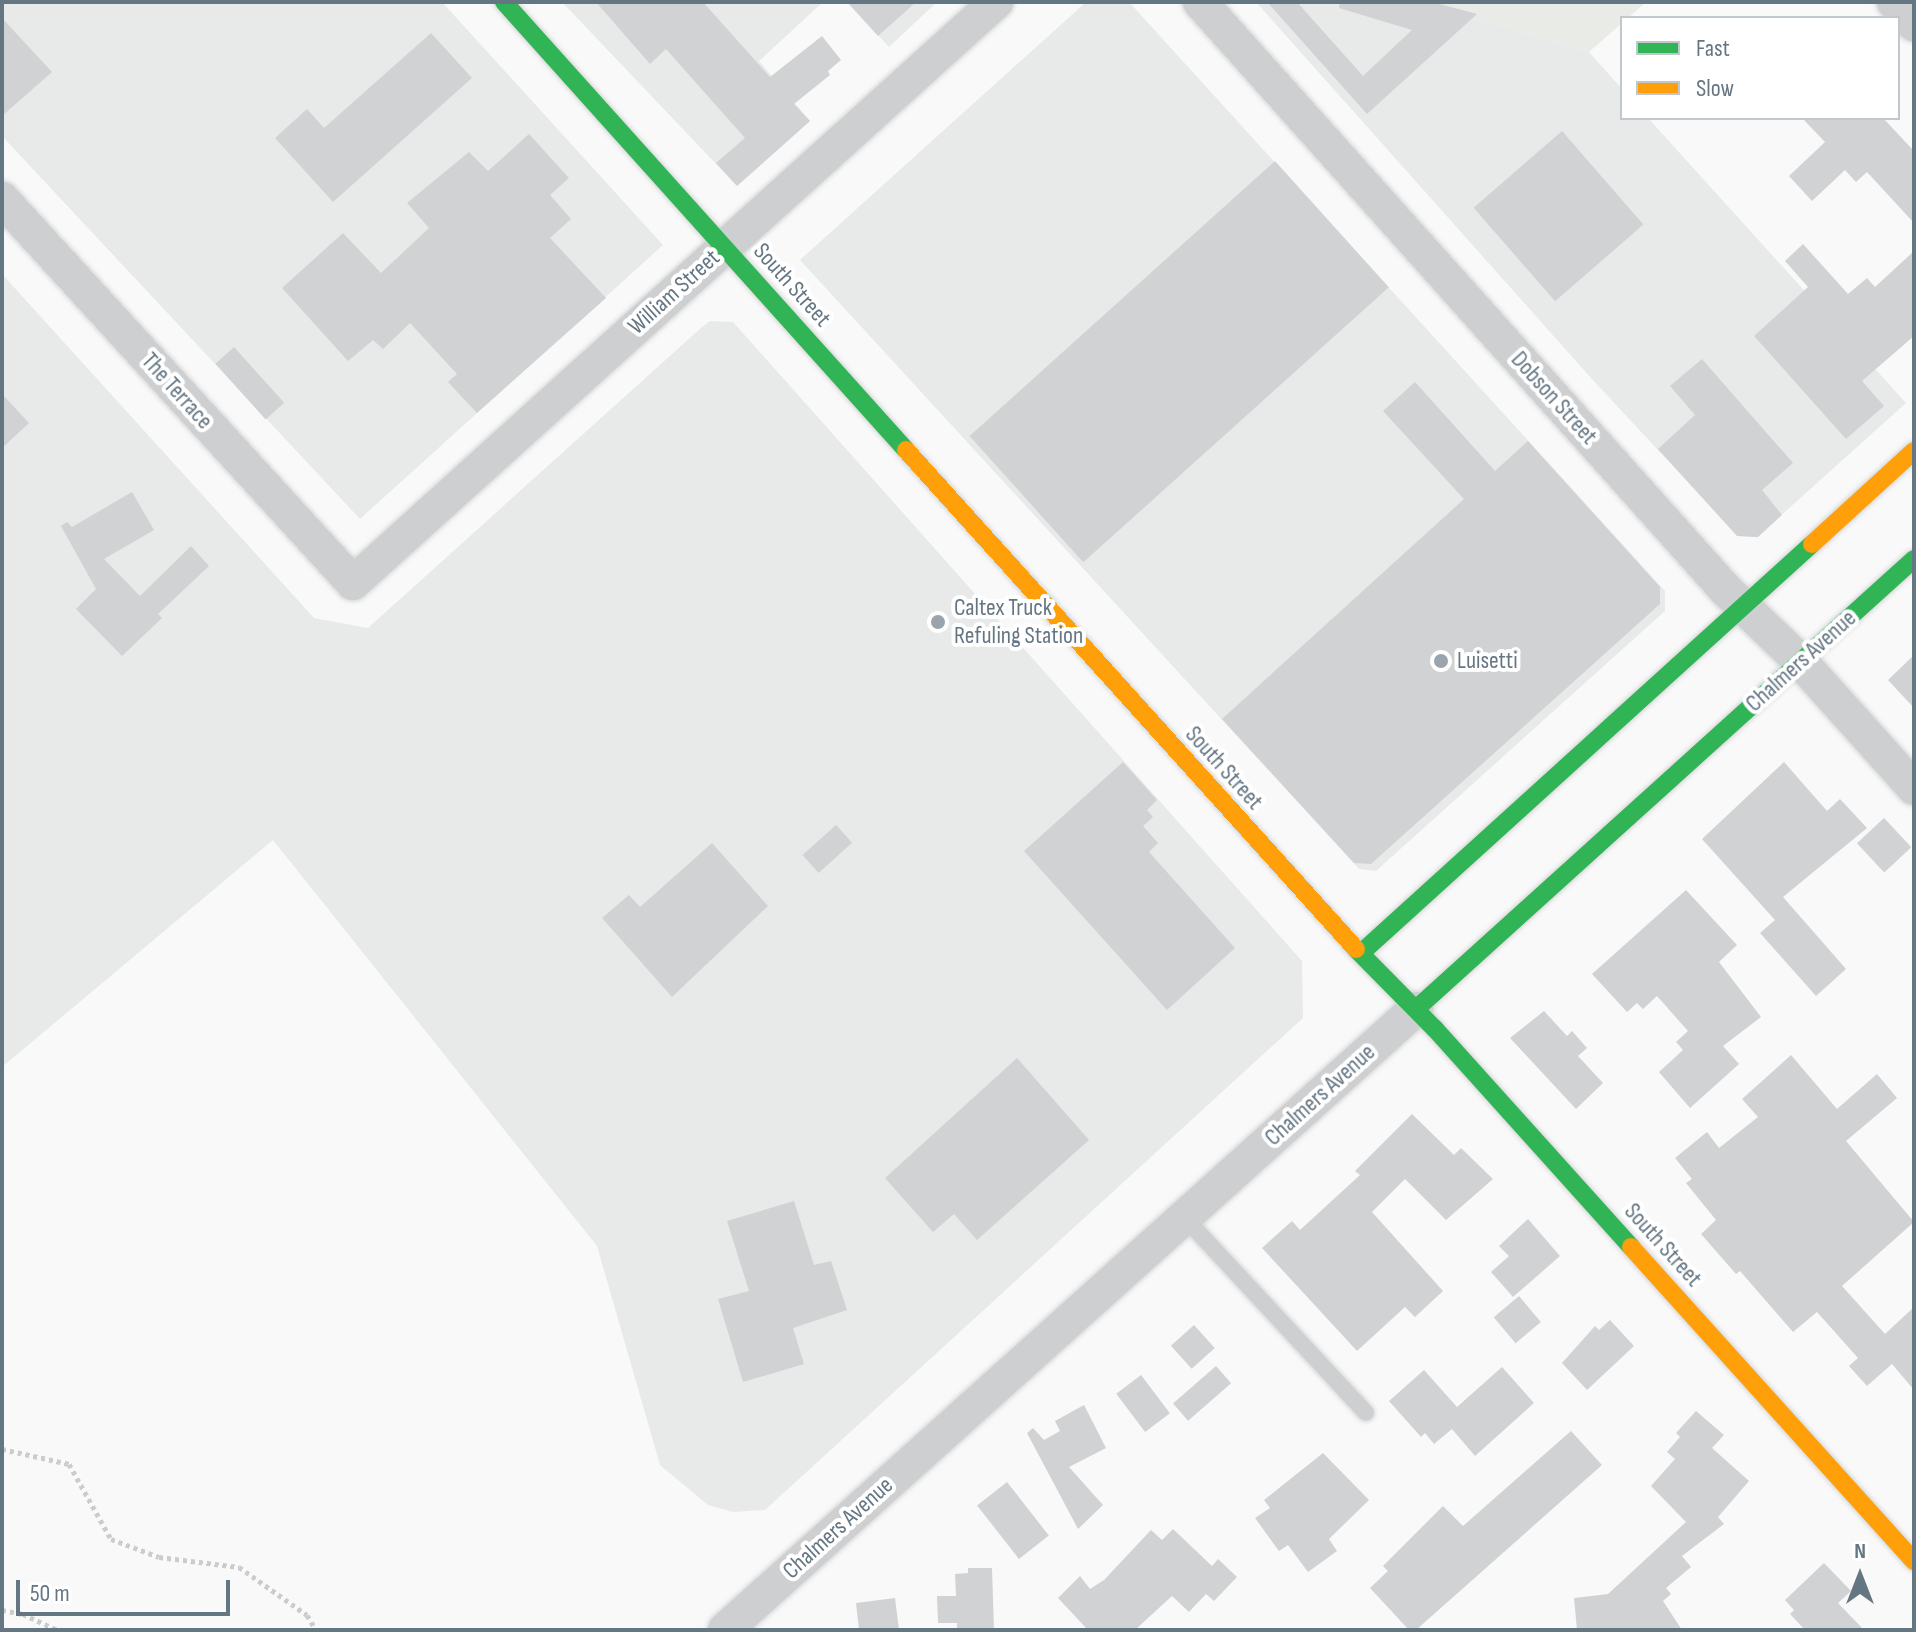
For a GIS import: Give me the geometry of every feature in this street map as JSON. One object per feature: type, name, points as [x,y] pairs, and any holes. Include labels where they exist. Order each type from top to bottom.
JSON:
[{"type":"street","name":"South Street","points":[[504,2],[1914,1561]]},
{"type":"street","name":"William Street","points":[[353,583],[996,2]]},
{"type":"street","name":"Dobson Street","points":[[1200,2],[1742,605],[1801,662],[1914,788]]},
{"type":"street","points":[[1894,2],[1914,24]]},
{"type":"street","name":"The Terrace","points":[[2,199],[353,583]]},
{"type":"street","points":[[1361,953],[1914,451]]},
{"type":"street","name":"Chalmers Avenue","points":[[725,1630],[1914,559]]},
{"type":"lane","points":[[1184,1217],[1366,1413]]},
{"type":"path","points":[[2,1449],[69,1464],[111,1539],[159,1557],[239,1567],[307,1615],[316,1630]]},
{"type":"path","points":[[2,1610],[23,1614],[57,1630]]},
{"type":"shaded area","points":[[2,2],[442,2],[663,245],[360,519],[2,136]]},
{"type":"shaded area","points":[[562,2],[823,2],[759,61],[810,121],[737,186]]},
{"type":"shaded area","points":[[848,2],[937,2],[889,47]]},
{"type":"shaded area","points":[[1086,2],[1129,2],[1665,591],[1665,611],[1376,871],[1359,869],[800,260]]},
{"type":"shaded area","points":[[1256,2],[1420,2],[1589,52],[1620,87],[1620,120],[1650,120],[1906,403],[1757,537],[1738,536],[1591,378]]},
{"type":"shaded area","points":[[1420,2],[1646,2],[1630,16],[1620,16],[1620,25],[1589,52]]},
{"type":"shaded area","points":[[2,274],[314,618],[368,628],[701,328],[710,321],[733,322],[1302,961],[1303,1018],[765,1510],[733,1512],[708,1505],[660,1465],[597,1246],[273,840],[2,1067]]},
{"type":"building","points":[[596,2],[703,2],[770,77],[822,36],[841,60],[828,71],[830,75],[794,104],[810,121],[737,186],[716,163],[745,138],[666,49],[650,64]]},
{"type":"building","points":[[847,2],[916,2],[878,36]]},
{"type":"building","points":[[1267,2],[1297,2],[1363,76],[1412,30],[1339,8],[1340,2],[1432,2],[1477,14],[1367,114]]},
{"type":"building","points":[[2,18],[52,72],[2,116]]},
{"type":"building","points":[[431,33],[472,78],[333,202],[275,138],[307,109],[324,128]]},
{"type":"building","points":[[1804,120],[1885,120],[1914,151],[1914,223],[1867,172],[1856,182],[1845,170],[1812,201],[1789,176],[1825,142]]},
{"type":"building","points":[[1562,131],[1643,225],[1555,301],[1474,208]]},
{"type":"building","points":[[529,134],[569,178],[550,195],[571,219],[550,238],[606,298],[477,413],[448,382],[457,374],[410,323],[383,349],[373,340],[348,361],[282,288],[343,233],[381,273],[429,228],[407,203],[469,152],[488,171]]},
{"type":"building","points":[[1275,161],[1389,287],[1083,562],[970,436]]},
{"type":"building","points":[[1803,244],[1848,294],[1867,278],[1875,287],[1914,251],[1914,336],[1862,381],[1884,406],[1846,439],[1754,336],[1808,287],[1785,261]]},
{"type":"building","points":[[234,347],[284,403],[266,419],[215,364]]},
{"type":"building","points":[[1702,359],[1793,463],[1762,490],[1782,515],[1758,537],[1737,536],[1658,449],[1695,415],[1670,386]]},
{"type":"building","name":"Luisetti","points":[[1415,382],[1495,471],[1528,441],[1660,587],[1660,604],[1371,864],[1354,863],[1222,719],[1464,499],[1383,411]]},
{"type":"building","points":[[2,394],[29,423],[2,448]]},
{"type":"building","points":[[132,492],[154,530],[104,559],[140,596],[191,546],[209,566],[158,614],[162,618],[122,656],[76,609],[96,589],[61,526],[67,522],[72,527]]},
{"type":"building","points":[[1914,655],[1914,708],[1888,680]]},
{"type":"building","points":[[1123,762],[1157,800],[1147,810],[1153,817],[1143,826],[1158,843],[1149,852],[1235,948],[1167,1010],[1024,851]]},
{"type":"building","points":[[1784,762],[1827,811],[1840,799],[1867,828],[1783,897],[1846,969],[1816,996],[1760,933],[1775,920],[1702,839]]},
{"type":"building","points":[[1884,818],[1911,847],[1884,872],[1857,843]]},
{"type":"building","points":[[836,825],[852,843],[819,873],[803,855]]},
{"type":"building","points":[[712,843],[768,906],[672,997],[602,918],[629,895],[640,907]]},
{"type":"building","points":[[1686,890],[1737,945],[1719,962],[1761,1017],[1723,1046],[1739,1064],[1690,1108],[1659,1072],[1683,1050],[1676,1042],[1688,1031],[1657,996],[1643,1009],[1637,1003],[1627,1012],[1592,974]]},
{"type":"building","points":[[1544,1011],[1567,1036],[1572,1031],[1587,1048],[1578,1056],[1603,1083],[1576,1109],[1510,1038]]},
{"type":"building","points":[[1791,1055],[1837,1109],[1877,1074],[1897,1098],[1846,1141],[1914,1222],[1842,1286],[1885,1334],[1914,1307],[1914,1390],[1892,1364],[1867,1386],[1849,1366],[1858,1358],[1817,1312],[1793,1332],[1740,1271],[1736,1274],[1701,1234],[1716,1220],[1686,1183],[1692,1179],[1675,1158],[1707,1132],[1719,1148],[1758,1117],[1742,1099]]},
{"type":"building","points":[[1017,1058],[1089,1140],[977,1240],[954,1214],[933,1232],[885,1178]]},
{"type":"building","points":[[1412,1114],[1454,1155],[1461,1148],[1493,1179],[1446,1220],[1405,1179],[1372,1212],[1443,1291],[1415,1317],[1405,1307],[1357,1351],[1262,1248],[1292,1221],[1300,1230],[1360,1175],[1355,1171]]},
{"type":"building","points":[[794,1201],[814,1265],[831,1261],[847,1310],[793,1328],[804,1364],[743,1382],[718,1299],[749,1291],[727,1221]]},
{"type":"building","points":[[1528,1219],[1560,1256],[1513,1297],[1491,1272],[1509,1256],[1499,1246]]},
{"type":"building","points":[[1519,1296],[1541,1322],[1516,1343],[1494,1317]]},
{"type":"building","points":[[1610,1320],[1634,1346],[1587,1390],[1562,1363],[1595,1326],[1599,1330]]},
{"type":"building","points":[[1194,1325],[1215,1348],[1192,1369],[1171,1346]]},
{"type":"building","points":[[1216,1366],[1231,1383],[1188,1421],[1173,1403]]},
{"type":"building","points":[[1502,1367],[1534,1403],[1475,1456],[1452,1429],[1434,1444],[1425,1433],[1421,1437],[1389,1401],[1424,1370],[1457,1407]]},
{"type":"building","points":[[1141,1375],[1170,1413],[1145,1432],[1116,1394]]},
{"type":"building","points":[[1084,1405],[1106,1448],[1069,1467],[1103,1505],[1078,1529],[1027,1433],[1033,1428],[1044,1440],[1060,1431],[1055,1421]]},
{"type":"building","points":[[1696,1411],[1724,1435],[1712,1448],[1749,1481],[1718,1517],[1724,1524],[1682,1556],[1691,1567],[1666,1588],[1671,1594],[1663,1601],[1682,1630],[1577,1630],[1574,1598],[1608,1594],[1686,1522],[1651,1486],[1675,1459],[1667,1452],[1680,1437],[1676,1433]]},
{"type":"building","points":[[1571,1431],[1602,1465],[1416,1630],[1409,1630],[1370,1588],[1388,1571],[1383,1566],[1443,1506],[1463,1526]]},
{"type":"building","points":[[1323,1453],[1369,1500],[1329,1539],[1337,1551],[1308,1572],[1288,1545],[1279,1551],[1255,1518],[1270,1508],[1264,1500]]},
{"type":"building","points":[[1007,1482],[1049,1536],[1019,1559],[977,1505]]},
{"type":"building","points":[[1173,1529],[1212,1566],[1218,1559],[1237,1577],[1214,1601],[1206,1594],[1189,1612],[1172,1596],[1135,1630],[1088,1630],[1058,1598],[1080,1576],[1090,1589],[1104,1580],[1151,1530],[1162,1540]]},
{"type":"building","points":[[1824,1563],[1851,1591],[1838,1603],[1864,1630],[1805,1630],[1790,1614],[1794,1610],[1785,1600]]},
{"type":"building","points":[[968,1568],[992,1568],[994,1630],[957,1630],[957,1623],[938,1623],[937,1596],[956,1596],[955,1574],[968,1573]]},
{"type":"building","points":[[895,1598],[899,1630],[859,1630],[856,1603]]},
{"type":"traffic: fast","points":[[504,2],[906,450]]},
{"type":"traffic: fast","points":[[1361,953],[1812,544]]},
{"type":"traffic: fast","points":[[1416,1009],[1914,559]]},
{"type":"traffic: fast","points":[[1356,949],[1435,1029],[1631,1247]]},
{"type":"traffic: slow","points":[[906,450],[1356,949]]},
{"type":"traffic: slow","points":[[1812,544],[1914,451]]},
{"type":"traffic: slow","points":[[1631,1247],[1914,1561]]},
{"type":"place","name":"Caltex Truck Refuling Station","points":[[938,622]]},
{"type":"place","name":"Luisetti","points":[[1441,661]]}]
